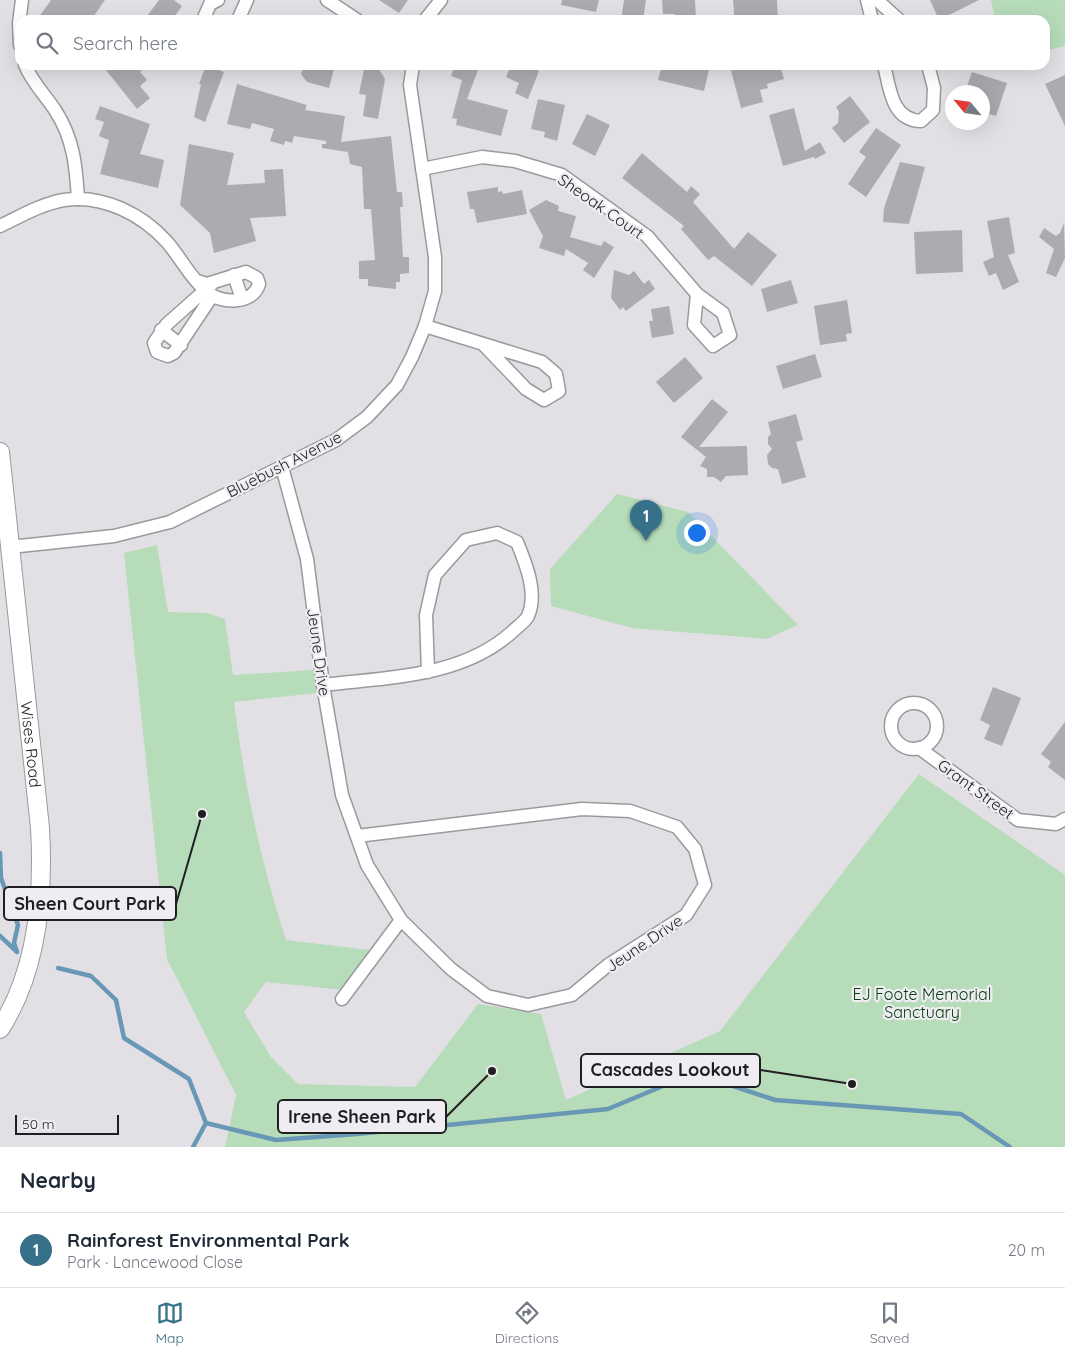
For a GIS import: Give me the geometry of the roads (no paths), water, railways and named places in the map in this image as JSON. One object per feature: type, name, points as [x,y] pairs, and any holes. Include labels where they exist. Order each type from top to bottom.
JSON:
[{"type":"street","points":[[20,15],[22,0]]},
{"type":"street","points":[[205,15],[210,4],[218,0]]},
{"type":"street","points":[[240,15],[247,0]]},
{"type":"street","points":[[327,0],[350,15]]},
{"type":"street","points":[[429,15],[442,0]]},
{"type":"street","points":[[867,0],[871,15]]},
{"type":"street","points":[[876,0],[893,15]]},
{"type":"street","points":[[28,70],[33,81],[59,116],[69,137],[75,158],[78,199]]},
{"type":"street","name":"Bluebush Avenue","points":[[10,547],[114,536],[170,522],[336,440],[367,417],[397,385],[425,326],[435,291],[436,257],[410,86],[412,70]]},
{"type":"street","points":[[885,70],[897,110],[904,118],[921,121],[933,110],[934,88],[929,70]]},
{"type":"street","name":"Sheoak Court","points":[[422,169],[482,157],[515,161],[562,175],[647,236],[697,294]]},
{"type":"street","points":[[0,226],[44,206],[78,199],[114,206],[147,223],[170,245],[205,289],[225,301],[242,299],[256,291],[259,281],[246,272],[205,284],[205,289],[180,345],[169,355],[157,352],[154,342],[162,330],[205,289]]},
{"type":"street","points":[[234,275],[242,299]]},
{"type":"street","points":[[425,326],[542,362],[556,374],[559,391],[544,400],[526,389],[483,344]]},
{"type":"street","points":[[162,330],[180,345]]},
{"type":"street","name":"Wises Road","points":[[0,452],[40,828],[42,883],[34,942],[18,994],[0,1029]]},
{"type":"street","name":"Jeune Drive","points":[[282,467],[307,559],[323,685],[342,795],[367,865],[401,920],[451,969],[487,996],[528,1005],[572,995],[608,964],[686,915],[705,885],[695,849],[677,827],[630,811],[582,809],[357,836]]},
{"type":"street","points":[[323,685],[428,672],[454,666],[502,641],[527,618],[532,603],[528,567],[517,542],[497,532],[466,540],[436,575],[426,615],[428,672]]},
{"type":"street","name":"Grant Street","points":[[919,748],[1018,820],[1056,824],[1065,819]]},
{"type":"street","points":[[342,999],[401,920]]},
{"type":"waterway","points":[[0,853],[1,878],[18,925],[14,943],[17,952]]},
{"type":"waterway","points":[[0,936],[16,951]]},
{"type":"waterway","points":[[58,968],[91,976],[116,1000],[124,1038],[189,1079],[206,1123],[193,1147]]},
{"type":"waterway","points":[[206,1123],[276,1140],[357,1134],[608,1109],[694,1073],[775,1100],[961,1114],[1010,1147]]},
{"type":"place","name":"Rainforest Environmental Park","points":[[646,541]]},
{"type":"place","name":"Sheen Court Park","points":[[202,814]]},
{"type":"place","name":"Irene Sheen Park","points":[[492,1071]]},
{"type":"place","name":"Cascades Lookout","points":[[852,1084]]},
{"type":"park label","name":"EJ Foote Memorial Sanctuary","points":[[922,1003]]}]
